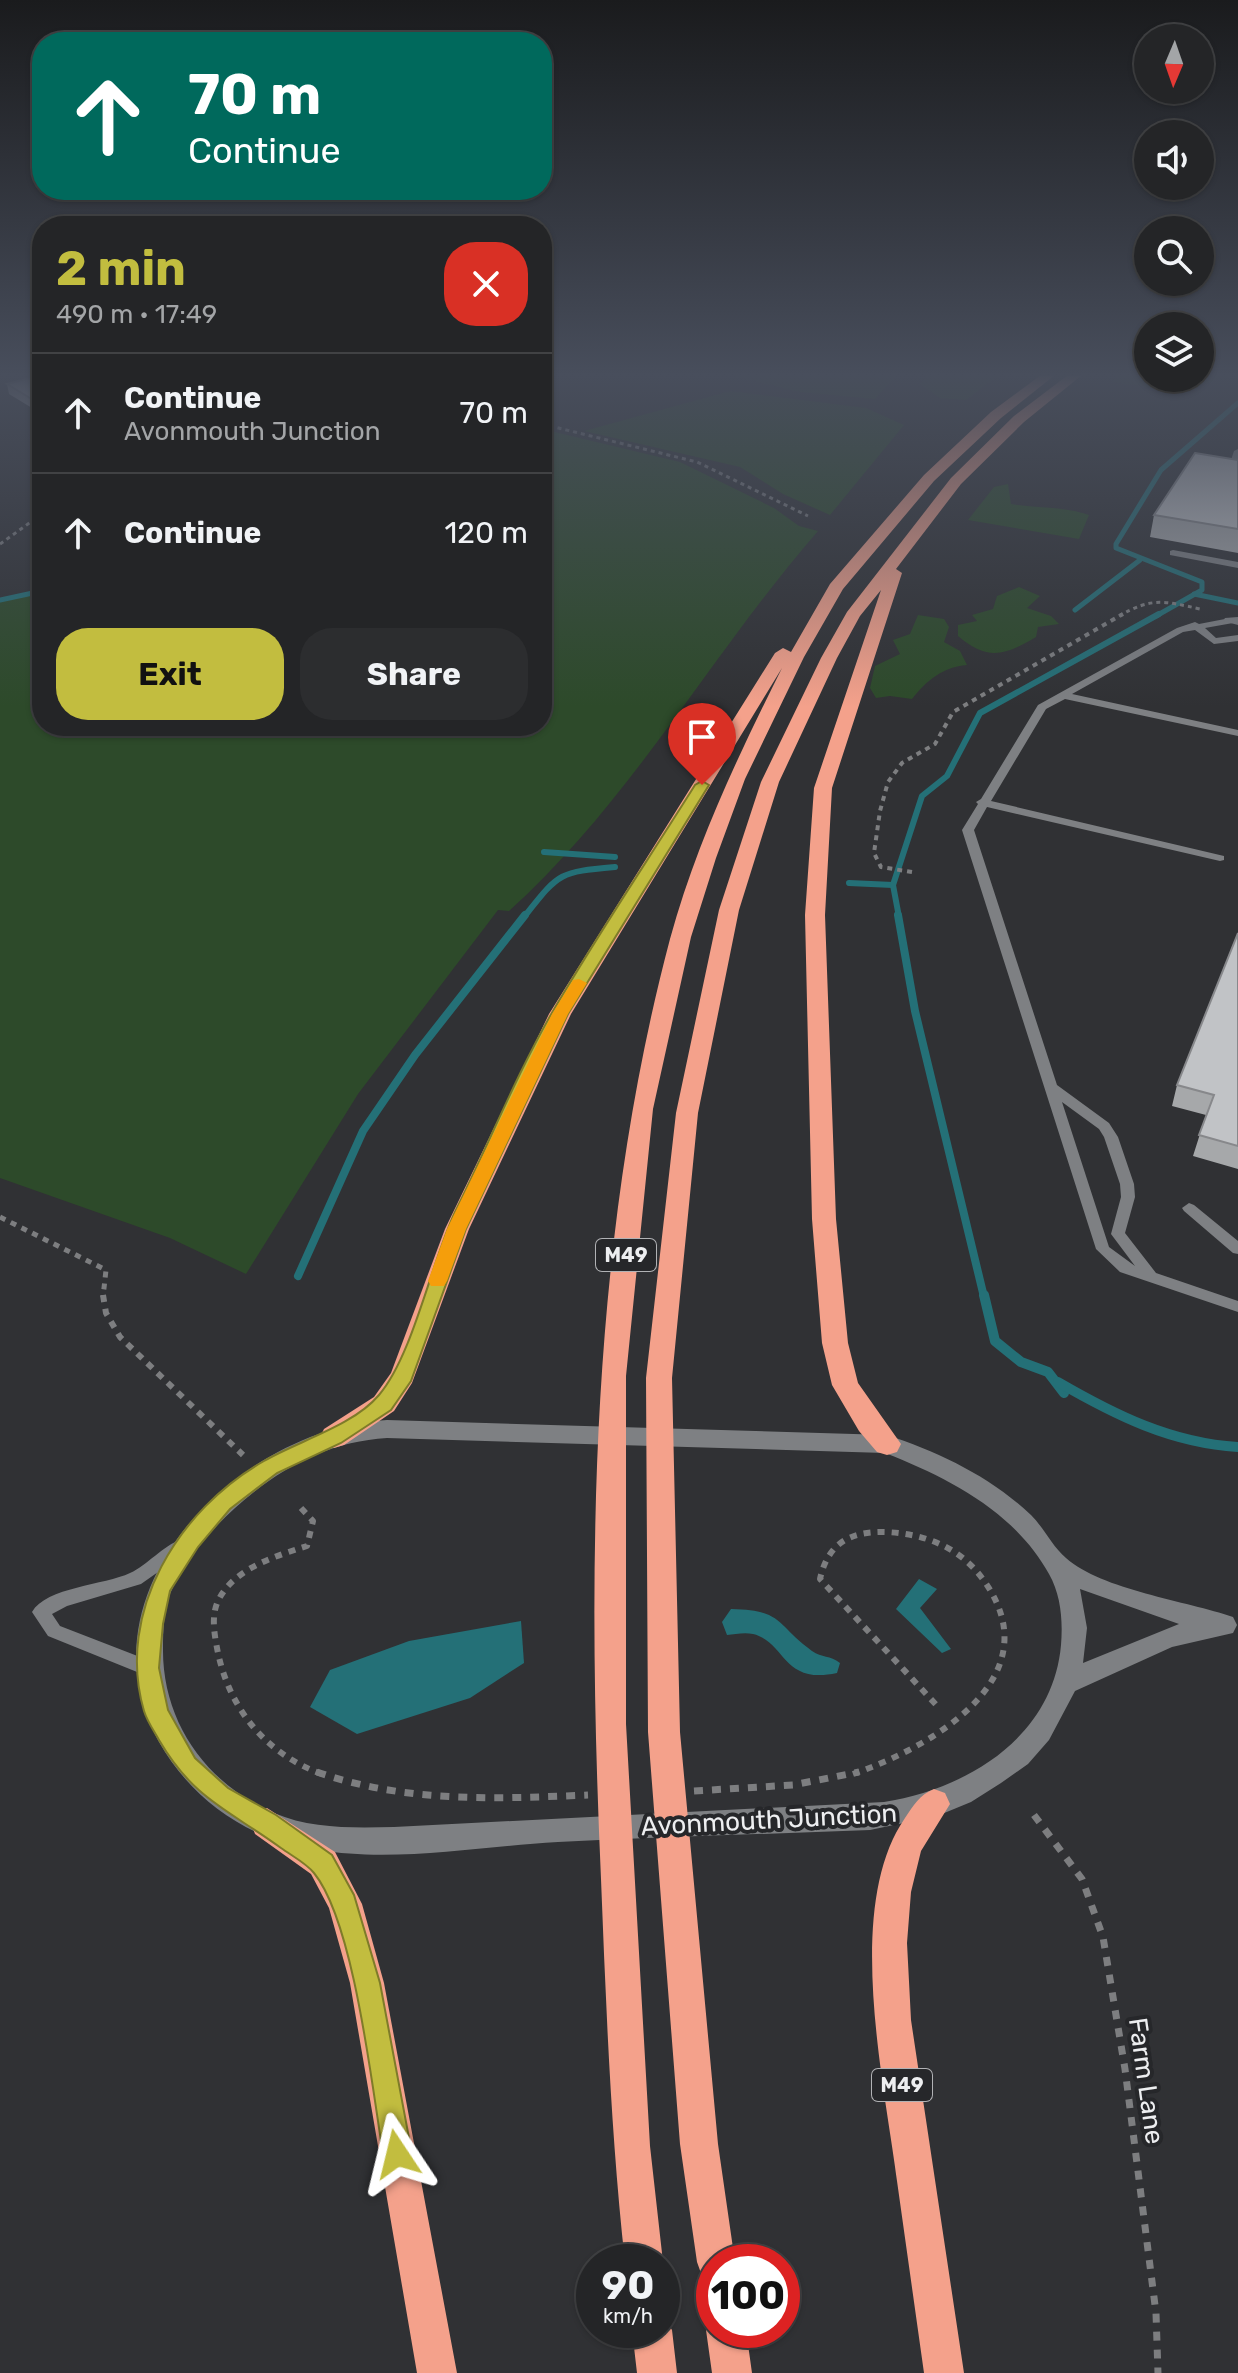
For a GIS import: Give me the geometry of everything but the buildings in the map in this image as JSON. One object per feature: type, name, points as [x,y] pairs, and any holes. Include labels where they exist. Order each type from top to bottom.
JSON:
[{"type":"highway","name":"M49","points":[[334,1437],[384,1404],[403,1376],[457,1229],[560,1014],[801,624],[922,486]]},
{"type":"highway","name":"M49","points":[[713,2244],[699,2144],[664,1732],[659,1378],[685,1129],[729,910],[770,782],[853,615],[952,486]]},
{"type":"highway","name":"M49","points":[[887,1444],[869,1424],[845,1385],[835,1343],[824,1219],[815,859],[823,788],[901,551]]},
{"type":"highway","name":"M49","points":[[642,2244],[631,2146],[610,1724],[613,1376],[642,1109],[681,937],[706,858],[736,779],[796,657],[836,587]]},
{"type":"highway","name":"M49","points":[[934,1804],[906,1845],[894,1892],[890,1943],[893,2020],[944,2373]]},
{"type":"highway","points":[[267,1823],[323,1863],[345,1904],[367,1983],[437,2373]]},
{"type":"highway","points":[[654,2348],[657,2373]]},
{"type":"highway","points":[[729,2348],[732,2373]]},
{"type":"street","name":"Avonmouth Junction","points":[[440,1429],[887,1444],[939,1463],[982,1487],[1022,1519],[1059,1566],[1072,1602],[1075,1644],[1065,1683],[1039,1732],[1006,1764],[972,1788],[916,1811],[870,1817],[413,1838],[329,1839],[267,1823],[219,1796],[187,1765],[156,1713],[147,1668],[160,1589],[191,1540],[222,1502],[270,1467],[334,1437],[362,1430],[440,1429]]},
{"type":"street","points":[[1059,1566],[1088,1583],[1124,1597],[1224,1625],[1168,1637],[1065,1683]]},
{"type":"lane","points":[[1173,553],[1238,565]]},
{"type":"lane","points":[[1234,621],[1195,625],[1157,641],[1042,707],[981,802],[968,830],[972,851],[1103,1249],[1125,1268],[1238,1307]]},
{"type":"lane","points":[[1195,625],[1214,641],[1238,638]]},
{"type":"lane","points":[[1062,695],[1238,733]]},
{"type":"lane","points":[[981,802],[1220,858]]},
{"type":"lane","points":[[1052,1088],[1104,1126],[1111,1137],[1127,1184],[1128,1197],[1118,1234],[1156,1281]]},
{"type":"lane","points":[[1189,1208],[1238,1249]]},
{"type":"lane","points":[[147,1668],[54,1631],[41,1612],[62,1600],[135,1579],[191,1540]]},
{"type":"path","points":[[746,486],[808,516]]},
{"type":"path","points":[[0,544],[32,521]]},
{"type":"path","points":[[912,872],[881,867],[874,853],[888,782],[902,763],[935,744],[953,712],[1143,602],[1184,605]]},
{"type":"path","points":[[0,1217],[106,1270],[102,1294],[105,1318],[151,1371],[243,1455]]},
{"type":"path","points":[[301,1508],[313,1521],[307,1546],[282,1554],[240,1577],[226,1589],[215,1609],[212,1622],[219,1665],[230,1698],[247,1722],[292,1761],[362,1787],[397,1795],[439,1798],[530,1797]]},
{"type":"path","points":[[714,1791],[786,1788],[848,1776],[910,1750],[942,1732],[967,1714],[995,1677],[1007,1633],[1002,1609],[991,1587],[964,1556],[920,1535],[871,1531],[847,1535],[831,1546],[820,1579],[940,1709]]},
{"type":"path","name":"Farm Lane","points":[[1034,1815],[1082,1879],[1103,1937],[1125,2069],[1154,2298],[1158,2373]]},
{"type":"green space","points":[[552,486],[729,486],[774,508],[799,526],[818,531],[594,823],[509,911],[498,910],[358,1094],[246,1274],[170,1238],[0,1178],[0,601],[32,594],[32,736],[552,736]]},
{"type":"green space","points":[[770,486],[854,486],[830,515]]},
{"type":"green space","points":[[1008,486],[1011,504],[1089,515],[1079,539],[968,520],[994,487]]},
{"type":"green space","points":[[1019,587],[1040,596],[1027,608],[1051,616],[1059,624],[1038,627],[1036,637],[1005,652],[978,649],[958,636],[958,625],[977,621],[972,615],[993,609],[997,596]]},
{"type":"green space","points":[[918,615],[944,619],[949,627],[944,642],[960,651],[967,665],[950,668],[936,676],[912,699],[876,698],[870,688],[875,666],[900,654],[893,640],[910,634]]},
{"type":"water","points":[[919,1579],[937,1589],[920,1608],[951,1649],[942,1653],[896,1609]]},
{"type":"water","points":[[731,1609],[770,1616],[812,1651],[840,1663],[837,1673],[805,1673],[795,1668],[764,1638],[750,1633],[727,1635],[722,1622]]},
{"type":"water","points":[[521,1621],[524,1663],[470,1698],[357,1734],[310,1707],[330,1670],[409,1641]]},
{"type":"waterway","points":[[1151,486],[1116,548],[1202,582],[1202,590],[1195,594]]},
{"type":"waterway","points":[[1075,610],[1140,560]]},
{"type":"waterway","points":[[0,600],[32,593]]},
{"type":"waterway","points":[[1156,616],[1195,594]]},
{"type":"waterway","points":[[1195,594],[1238,603]]},
{"type":"waterway","points":[[893,885],[922,796],[947,776],[980,713],[1159,614]]},
{"type":"waterway","points":[[544,852],[615,857]]},
{"type":"waterway","points":[[524,917],[561,877],[615,867]]},
{"type":"waterway","points":[[849,883],[893,885]]},
{"type":"waterway","points":[[893,885],[899,917]]},
{"type":"waterway","points":[[298,1276],[363,1131],[415,1055],[525,915]]},
{"type":"waterway","points":[[898,915],[915,1011],[984,1297]]},
{"type":"waterway","points":[[984,1295],[995,1341],[1021,1362],[1048,1372],[1064,1393]]},
{"type":"waterway","points":[[1058,1382],[1144,1425],[1190,1440],[1238,1447]]},
{"type":"slow traffic","points":[[437,1281],[457,1229],[560,1014],[579,983]]},
{"type":"route","points":[[397,2154],[367,1983],[345,1904],[323,1863],[267,1823],[219,1796],[187,1765],[156,1713],[147,1668],[151,1624],[160,1589],[191,1540],[222,1502],[270,1467],[334,1437],[384,1404],[403,1376],[457,1229],[560,1014],[702,785]]}]
